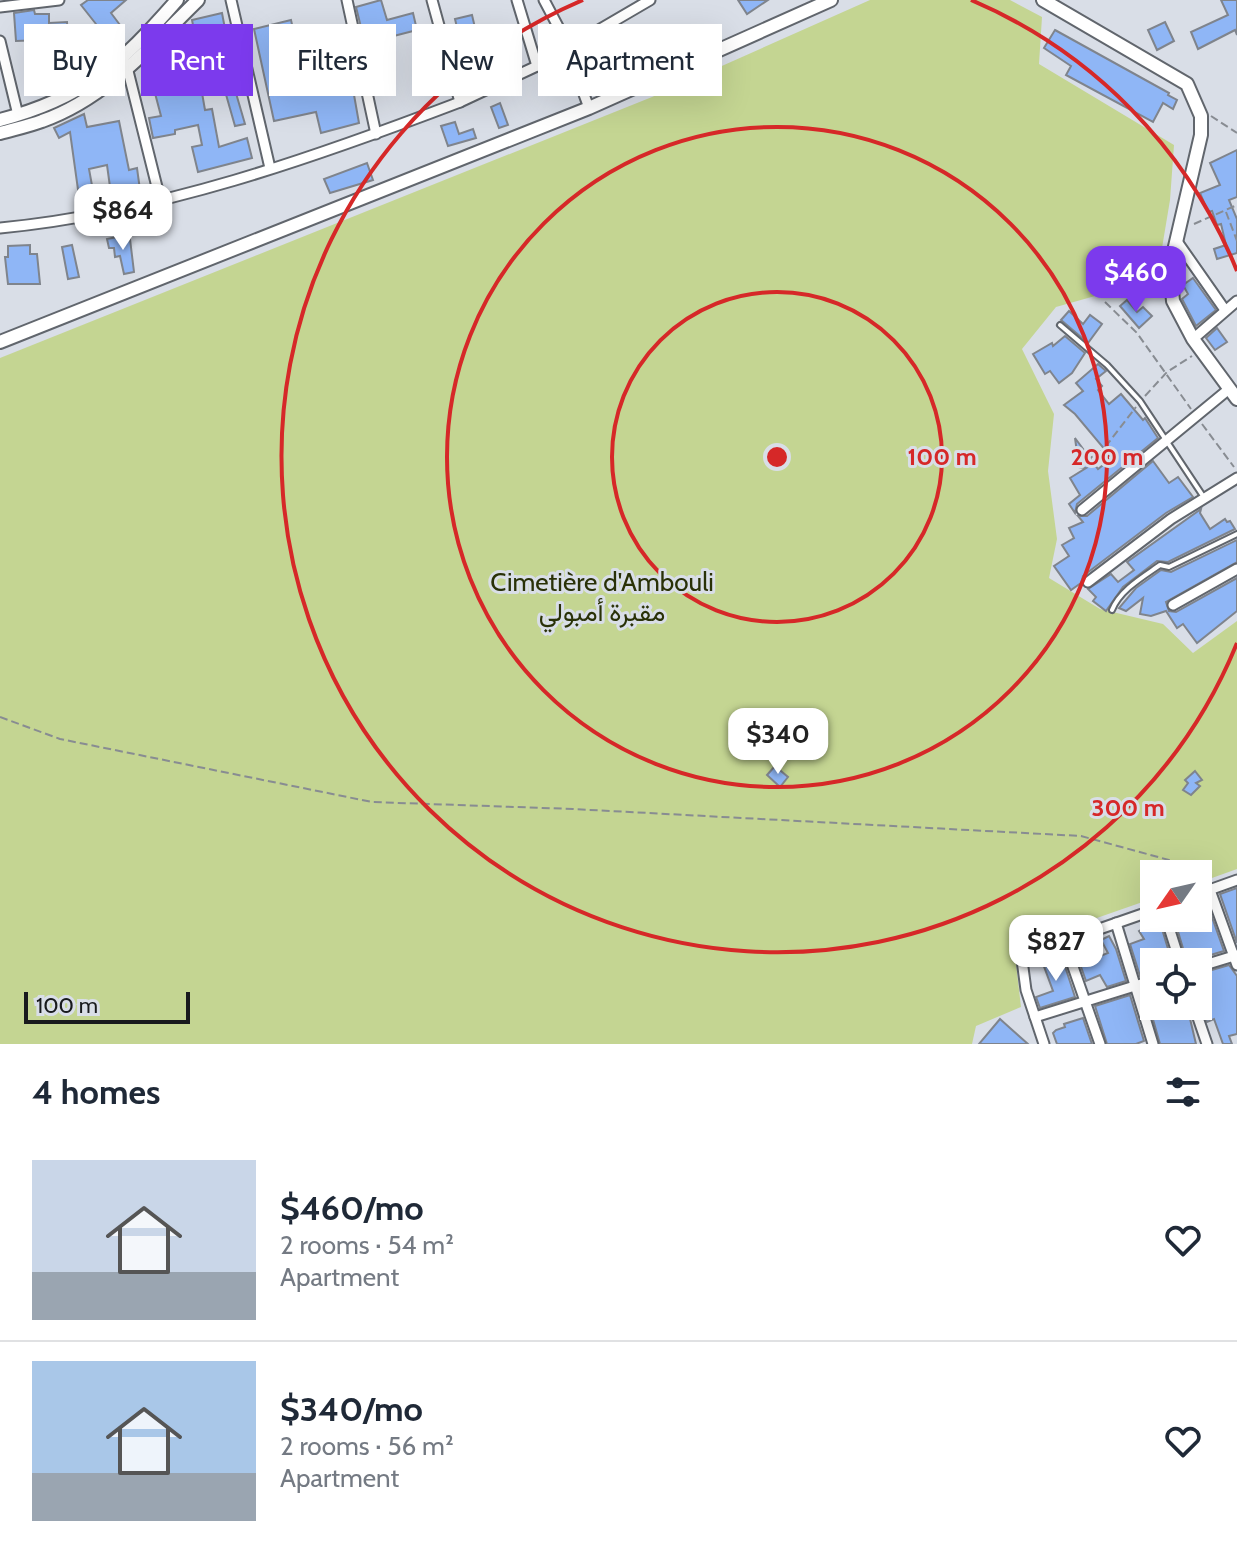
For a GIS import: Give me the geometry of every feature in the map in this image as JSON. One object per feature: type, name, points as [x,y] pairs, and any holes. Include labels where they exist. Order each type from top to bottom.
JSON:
[{"type":"street","points":[[0,7],[59,0]]},
{"type":"street","points":[[231,0],[270,168]]},
{"type":"street","points":[[347,0],[376,134]]},
{"type":"street","points":[[432,0],[460,102]]},
{"type":"street","points":[[0,228],[84,217],[160,199],[376,134],[460,102],[537,66],[517,0]]},
{"type":"street","points":[[544,0],[556,24]]},
{"type":"street","points":[[609,24],[650,0]]},
{"type":"street","points":[[0,342],[589,108],[831,0]]},
{"type":"street","points":[[1043,0],[1187,84],[1197,102],[1201,135],[1170,268],[1173,301],[1193,339],[1233,394],[1196,416],[1082,510]]},
{"type":"street","points":[[160,199],[125,62],[146,35],[186,2]]},
{"type":"street","points":[[0,41],[18,115]]},
{"type":"street","points":[[0,120],[40,109],[67,96]]},
{"type":"street","points":[[0,133],[43,121],[88,96]]},
{"type":"street","points":[[585,96],[589,108]]},
{"type":"street","points":[[1177,235],[1225,310]]},
{"type":"street","points":[[1193,339],[1237,301]]},
{"type":"street","points":[[1088,582],[1171,519],[1237,478]]},
{"type":"street","points":[[1173,605],[1237,569]]},
{"type":"street","points":[[1212,889],[1237,880]]},
{"type":"street","points":[[1212,895],[1236,959],[1212,964]]},
{"type":"street","points":[[1044,1044],[1026,990],[1022,960],[1036,951],[1140,915]]},
{"type":"street","points":[[1116,923],[1153,1044]]},
{"type":"street","points":[[1064,941],[1100,1044]]},
{"type":"street","points":[[1035,1017],[1140,984]]},
{"type":"street","points":[[1199,1020],[1207,1044]]},
{"type":"lane","points":[[1060,325],[1107,365],[1140,401],[1205,498]]},
{"type":"lane","points":[[1112,610],[1126,590],[1160,565],[1169,567],[1237,534]]},
{"type":"path","points":[[1201,116],[1214,117],[1237,133]]},
{"type":"path","points":[[1177,235],[1237,205]]},
{"type":"path","points":[[1226,212],[1237,241]]},
{"type":"path","points":[[1105,302],[1137,333],[1237,471]]},
{"type":"path","points":[[0,717],[60,739],[372,802],[573,809],[1081,836],[1169,860]]},
{"type":"green space","name":"Cimetière d'Ambouli مقبرة أمبولي","points":[[870,0],[1010,0],[1042,17],[1039,64],[1174,145],[1162,248],[1134,285],[1056,307],[1022,349],[1054,414],[1048,471],[1057,539],[1049,578],[1100,609],[1163,624],[1193,653],[1237,621],[1237,869],[1212,878],[1212,860],[1140,860],[1140,903],[1014,947],[1021,1007],[976,1026],[972,1044],[0,1044],[0,358],[654,96],[722,96],[722,66]]},
{"type":"building","points":[[88,0],[126,0],[111,13],[119,24],[96,24],[81,5]]},
{"type":"building","points":[[381,0],[387,20],[413,13],[416,24],[412,24],[412,31],[396,35],[396,24],[360,24],[356,7]]},
{"type":"building","points":[[738,0],[768,0],[747,14]]},
{"type":"building","points":[[1221,0],[1237,0],[1237,35],[1235,30],[1198,49],[1191,32],[1228,15]]},
{"type":"building","points":[[34,10],[35,14],[49,14],[49,23],[67,24],[24,24],[24,41],[16,41],[14,13]]},
{"type":"building","points":[[222,13],[224,24],[193,24],[192,20]]},
{"type":"building","points":[[472,15],[474,24],[456,24],[455,19]]},
{"type":"building","points":[[1165,22],[1174,41],[1157,50],[1148,30]]},
{"type":"building","points":[[269,25],[269,96],[354,96],[359,123],[321,133],[316,112],[274,121],[254,29]]},
{"type":"building","points":[[1055,30],[1169,93],[1177,100],[1173,109],[1163,103],[1153,122],[1066,75],[1071,66],[1044,48]]},
{"type":"building","points":[[156,96],[203,96],[205,110],[212,109],[219,147],[247,138],[252,158],[198,172],[192,147],[202,145],[198,125],[153,138],[149,118],[161,116]]},
{"type":"building","points":[[226,96],[237,96],[245,124],[235,126]]},
{"type":"building","points":[[500,103],[508,125],[499,128],[491,107]]},
{"type":"building","points":[[84,114],[87,127],[119,121],[129,170],[137,168],[140,190],[111,194],[107,165],[89,169],[95,202],[80,204],[70,132],[59,138],[54,128]]},
{"type":"building","points":[[455,122],[459,134],[473,129],[476,138],[448,146],[441,126]]},
{"type":"building","points":[[1237,150],[1237,197],[1229,200],[1237,219],[1237,253],[1217,259],[1214,249],[1226,245],[1221,224],[1217,225],[1212,211],[1208,212],[1200,193],[1220,185],[1210,163]]},
{"type":"building","points":[[367,163],[373,180],[330,193],[324,179]]},
{"type":"building","points":[[127,235],[134,272],[124,274],[120,256],[115,257],[114,248],[109,248],[107,239]]},
{"type":"building","points":[[30,245],[30,254],[37,254],[40,284],[8,284],[5,257],[8,257],[8,246]]},
{"type":"building","points":[[72,245],[79,277],[68,279],[62,247]]},
{"type":"building","points":[[1193,278],[1216,310],[1196,326],[1182,299],[1188,294],[1183,285]]},
{"type":"building","points":[[1127,300],[1137,312],[1143,307],[1152,316],[1139,328],[1120,306]]},
{"type":"building","points":[[1069,311],[1083,324],[1090,315],[1102,324],[1088,343],[1061,320]]},
{"type":"building","points":[[1217,328],[1227,342],[1215,350],[1206,338]]},
{"type":"building","points":[[1065,336],[1085,353],[1072,373],[1059,383],[1050,371],[1045,374],[1033,354],[1052,343],[1053,346]]},
{"type":"building","points":[[1098,364],[1106,371],[1096,379],[1102,386],[1098,390],[1109,404],[1121,394],[1143,420],[1145,418],[1158,438],[1077,504],[1075,513],[1069,504],[1080,495],[1070,478],[1086,468],[1079,467],[1075,438],[1098,469],[1112,458],[1064,405],[1083,391],[1076,383]]},
{"type":"building","points":[[1153,461],[1169,483],[1178,477],[1193,497],[1166,513],[1083,576],[1081,583],[1071,590],[1054,566],[1069,556],[1062,545],[1074,538],[1069,528],[1083,522],[1078,516],[1087,516]]},
{"type":"building","points":[[1201,509],[1200,513],[1210,529],[1225,519],[1235,529],[1168,562],[1157,561],[1123,587],[1106,611],[1093,601],[1096,597],[1088,589],[1111,574],[1118,582],[1134,570],[1127,562]]},
{"type":"building","points":[[1237,540],[1237,562],[1166,602],[1169,611],[1176,612],[1237,578],[1237,611],[1197,643],[1183,624],[1177,628],[1166,611],[1151,616],[1140,614],[1143,598],[1126,611],[1119,608],[1136,588],[1161,570],[1171,572]]},
{"type":"building","points":[[775,766],[788,777],[780,787],[767,775]]},
{"type":"building","points":[[1195,771],[1202,780],[1196,783],[1200,786],[1191,795],[1183,790],[1188,783],[1185,780]]},
{"type":"building","points":[[1237,888],[1237,943],[1220,894]]},
{"type":"building","points":[[1212,917],[1224,951],[1212,955],[1212,948],[1183,948],[1178,932],[1212,932]]},
{"type":"building","points":[[1139,931],[1163,932],[1168,948],[1140,948],[1140,976],[1130,944],[1144,939]]},
{"type":"building","points":[[1109,936],[1126,981],[1107,987],[1100,975],[1086,981],[1080,964],[1108,953],[1101,940]]},
{"type":"building","points":[[1061,954],[1075,997],[1040,1008],[1036,997],[1053,991],[1042,961]]},
{"type":"building","points":[[1229,965],[1237,976],[1237,1034],[1229,1036],[1232,1044],[1223,1044],[1212,1020],[1212,970]]},
{"type":"building","points":[[1130,995],[1144,1041],[1107,1044],[1095,1006]]},
{"type":"building","points":[[1083,1018],[1092,1044],[1057,1044],[1053,1033],[1056,1030]]},
{"type":"building","points":[[1000,1019],[1010,1028],[1028,1044],[979,1044]]},
{"type":"building","points":[[1153,1020],[1190,1020],[1196,1044],[1160,1044]]}]
